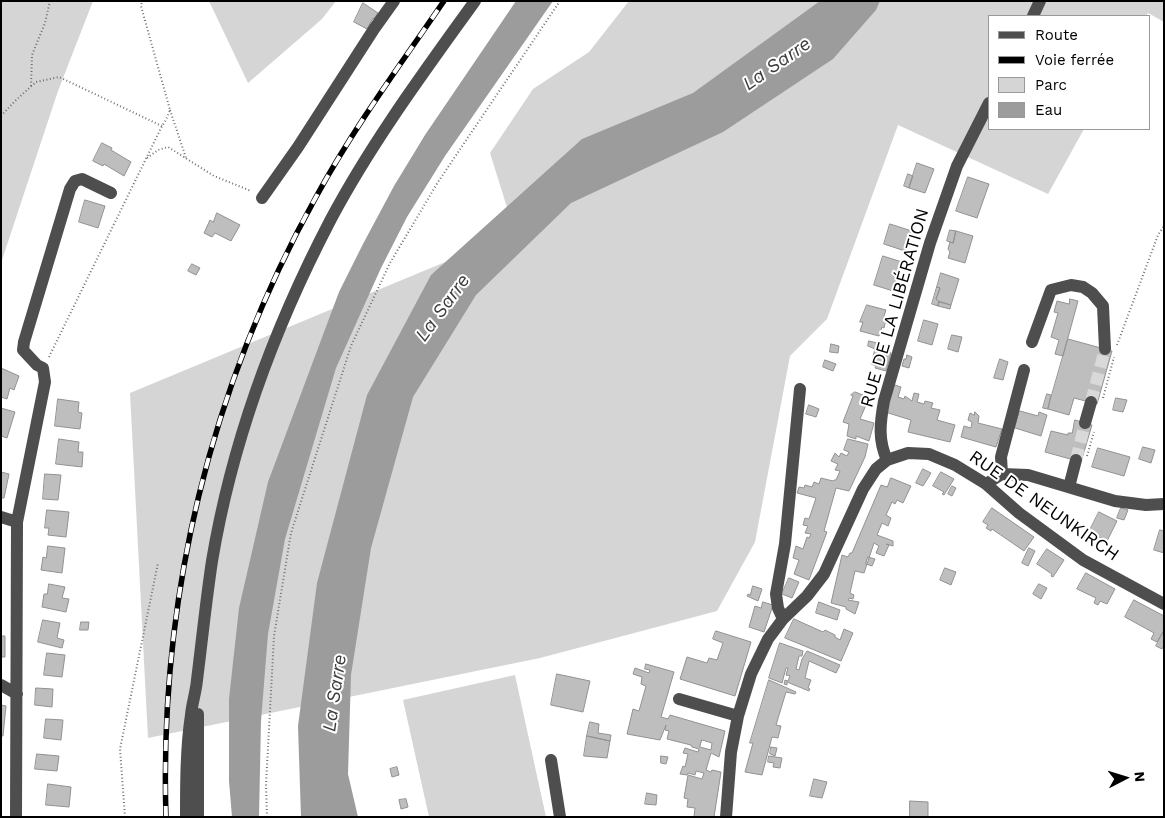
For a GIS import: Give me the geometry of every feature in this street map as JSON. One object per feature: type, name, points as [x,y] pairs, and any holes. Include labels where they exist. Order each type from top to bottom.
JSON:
[{"type":"street","points":[[262,198],[298,147],[374,28],[394,1]]},
{"type":"street","points":[[186,817],[188,738],[197,684],[212,560],[241,440],[267,362],[312,256],[332,217],[376,143],[475,1]]},
{"type":"street","points":[[1033,15],[1040,1]]},
{"type":"street","name":"RUE DE LA LIBÉRATION","points":[[887,460],[881,447],[880,425],[884,402],[930,243],[957,166],[988,105]]},
{"type":"street","points":[[16,817],[17,522],[44,382],[43,368],[37,365],[23,350],[24,342],[70,190],[75,181],[82,179],[111,194]]},
{"type":"street","points":[[1032,342],[1052,290],[1072,285],[1083,287],[1092,293],[1103,306],[1110,352]]},
{"type":"street","points":[[1002,474],[1001,457],[1024,370]]},
{"type":"street","points":[[783,619],[778,608],[776,594],[785,544],[800,389]]},
{"type":"street","points":[[1090,428],[1096,403]]},
{"type":"street","name":"RUE DE NEUNKIRCH","points":[[887,460],[908,453],[930,454],[955,465],[986,484],[1019,513],[1083,560],[1164,604]]},
{"type":"street","points":[[726,817],[731,752],[738,716],[751,674],[768,640],[783,619],[808,596],[824,574],[863,489],[876,469],[887,460]]},
{"type":"street","points":[[1068,487],[1081,461]]},
{"type":"street","points":[[986,484],[1002,474],[1028,476],[1115,501],[1146,505],[1164,504]]},
{"type":"street","points":[[1,517],[17,522]]},
{"type":"street","points":[[1,684],[17,694]]},
{"type":"street","points":[[197,684],[198,817]]},
{"type":"street","points":[[679,698],[738,716]]},
{"type":"street","points":[[552,760],[560,817]]},
{"type":"path","points":[[31,87],[32,56],[50,1]]},
{"type":"path","points":[[267,817],[266,784],[274,636],[291,534],[351,346],[390,263],[438,182],[560,1]]},
{"type":"path","points":[[1,116],[36,82],[59,77],[162,126]]},
{"type":"path","points":[[170,110],[187,159]]},
{"type":"path","points":[[146,159],[158,150],[168,147],[214,176],[229,181],[262,198]]},
{"type":"path","points":[[1118,345],[1158,235],[1164,226]]},
{"type":"path","points":[[1096,403],[1110,352]]},
{"type":"path","points":[[1081,461],[1090,428]]},
{"type":"path","points":[[125,817],[120,749],[158,563]]},
{"type":"green space","points":[[1,1],[93,1],[58,91],[1,263]]},
{"type":"green space","points":[[209,1],[336,1],[322,19],[248,83]]},
{"type":"green space","points":[[629,1],[1164,1],[1164,22],[1148,13],[1147,15],[988,15],[988,130],[1083,130],[1048,194],[898,125],[827,319],[790,356],[755,542],[717,611],[540,658],[148,738],[130,393],[515,233],[490,153],[533,89],[589,52]]},
{"type":"green space","points":[[515,675],[546,817],[429,817],[403,700]]},
{"type":"water","points":[[516,1],[553,1],[445,156],[407,217],[381,268],[336,368],[285,539],[268,634],[261,721],[259,817],[232,817],[229,781],[229,699],[239,608],[268,482],[339,292],[363,244],[394,186],[425,135]]},
{"type":"water","name":"La Sarre","points":[[820,1],[880,1],[876,10],[833,59],[723,132],[571,203],[476,295],[413,397],[371,548],[351,675],[348,774],[358,817],[301,817],[298,726],[317,583],[367,395],[431,275],[582,139],[693,93]]},
{"type":"building","points":[[363,3],[378,13],[367,29],[354,22]]},
{"type":"building","points":[[102,143],[131,162],[124,176],[104,164],[103,166],[93,161]]},
{"type":"building","points":[[917,163],[934,169],[925,193],[909,188]]},
{"type":"building","points":[[908,174],[913,176],[909,188],[904,186]]},
{"type":"building","points":[[968,177],[989,184],[977,218],[956,211]]},
{"type":"building","points":[[85,200],[105,206],[98,228],[79,222]]},
{"type":"building","points":[[217,213],[240,225],[231,241],[215,233],[212,237],[204,233],[210,220],[213,222]]},
{"type":"building","points":[[890,224],[912,231],[905,251],[884,244]]},
{"type":"building","points":[[950,230],[956,231],[953,243],[947,241]]},
{"type":"building","points":[[956,231],[973,236],[965,263],[948,258],[950,242],[953,243]]},
{"type":"building","points":[[883,256],[902,262],[893,291],[874,285]]},
{"type":"building","points":[[192,264],[200,268],[196,275],[188,271]]},
{"type":"building","points":[[941,273],[959,279],[951,305],[936,299],[940,288],[937,287]]},
{"type":"building","points":[[937,287],[940,288],[936,299],[939,302],[938,306],[932,304]]},
{"type":"building","points":[[1070,299],[1078,301],[1063,356],[1055,354],[1059,340],[1051,337],[1058,313],[1054,312],[1057,301],[1069,304]]},
{"type":"building","points":[[939,302],[951,305],[950,309],[938,306]]},
{"type":"building","points":[[867,305],[886,310],[883,319],[886,320],[884,328],[882,327],[879,336],[860,331],[863,322],[860,322]]},
{"type":"building","points":[[924,320],[938,324],[932,345],[918,341]]},
{"type":"building","points":[[952,335],[962,337],[958,352],[948,349]]},
{"type":"building","points":[[1068,339],[1112,351],[1097,404],[1074,398],[1069,415],[1048,409]]},
{"type":"building","points":[[869,341],[886,345],[884,351],[891,353],[886,371],[875,368],[876,366],[871,364],[875,349],[868,346]]},
{"type":"building","points":[[831,344],[839,346],[838,353],[830,352]]},
{"type":"building","points":[[907,355],[912,357],[909,368],[902,366]]},
{"type":"building","points":[[1000,359],[1008,362],[1003,380],[994,378]]},
{"type":"building","points":[[825,360],[836,364],[833,371],[823,367]]},
{"type":"building","points":[[1,368],[19,376],[14,390],[10,388],[7,399],[1,397]]},
{"type":"building","points":[[892,384],[901,387],[898,397],[904,399],[905,396],[912,401],[914,393],[919,394],[917,402],[924,404],[925,401],[933,403],[931,408],[940,410],[937,420],[955,425],[950,442],[908,432],[911,420],[885,412]]},
{"type":"building","points":[[855,392],[863,395],[860,403],[866,405],[860,419],[874,423],[869,441],[856,436],[856,439],[847,436],[849,424],[843,422],[853,396],[851,395]]},
{"type":"building","points":[[1047,394],[1051,395],[1048,409],[1043,408]]},
{"type":"building","points":[[1116,398],[1127,400],[1123,412],[1113,410]]},
{"type":"building","points":[[58,399],[79,402],[78,412],[82,413],[80,429],[55,426]]},
{"type":"building","points":[[809,405],[819,409],[816,417],[806,414]]},
{"type":"building","points":[[1,408],[15,412],[7,438],[1,436]]},
{"type":"building","points":[[1020,411],[1038,416],[1039,412],[1047,415],[1041,436],[1015,428]]},
{"type":"building","points":[[975,412],[979,416],[978,423],[1002,429],[996,447],[961,437],[964,426],[971,428],[972,422],[968,420],[970,413],[974,415]]},
{"type":"building","points":[[1075,420],[1092,425],[1081,462],[1045,452],[1051,431],[1068,435],[1068,433],[1072,433]]},
{"type":"building","points":[[59,439],[79,442],[78,452],[83,452],[82,467],[56,464]]},
{"type":"building","points":[[848,439],[868,444],[865,457],[849,491],[836,488],[824,531],[827,532],[809,580],[794,574],[799,560],[793,558],[796,546],[803,549],[807,537],[809,538],[811,534],[805,533],[808,526],[803,525],[805,518],[809,519],[816,498],[797,493],[799,487],[804,488],[805,485],[812,487],[814,482],[819,484],[821,478],[836,480],[840,471],[835,470],[838,464],[831,461],[835,453],[839,457],[841,453],[847,456],[849,452],[844,450]]},
{"type":"building","points":[[1143,447],[1155,450],[1151,463],[1139,459]]},
{"type":"building","points":[[1098,448],[1130,457],[1124,476],[1092,467]]},
{"type":"building","points":[[923,469],[931,473],[923,486],[916,483]]},
{"type":"building","points":[[1,472],[9,474],[4,498],[1,498]]},
{"type":"building","points":[[941,472],[954,479],[944,495],[942,494],[944,492],[933,486]]},
{"type":"building","points":[[45,474],[61,475],[58,500],[43,499]]},
{"type":"building","points":[[891,478],[911,486],[903,503],[897,500],[895,504],[892,502],[886,515],[891,518],[888,526],[882,523],[877,535],[893,541],[893,546],[886,544],[889,545],[884,556],[876,553],[879,546],[874,543],[864,573],[855,571],[850,593],[854,595],[853,599],[849,598],[848,600],[859,602],[855,614],[846,609],[846,607],[831,603],[842,555],[848,557],[852,553],[881,485],[887,487]]},
{"type":"building","points":[[952,486],[956,488],[952,496],[948,494]]},
{"type":"building","points":[[992,508],[1034,537],[1024,551],[992,529],[991,531],[986,528],[988,525],[983,522]]},
{"type":"building","points":[[1121,508],[1128,510],[1124,520],[1117,518]]},
{"type":"building","points":[[47,510],[69,512],[66,537],[48,535],[49,528],[45,528]]},
{"type":"building","points":[[1099,512],[1117,521],[1107,541],[1089,532]]},
{"type":"building","points":[[1160,530],[1164,531],[1164,553],[1154,550]]},
{"type":"building","points":[[48,546],[65,548],[62,573],[41,570],[43,557],[46,558]]},
{"type":"building","points":[[1029,548],[1035,551],[1028,566],[1022,563]]},
{"type":"building","points":[[1047,549],[1064,560],[1053,577],[1051,576],[1052,574],[1037,564]]},
{"type":"building","points":[[868,557],[875,559],[872,566],[866,564]]},
{"type":"building","points":[[945,568],[956,572],[951,585],[940,580]]},
{"type":"building","points":[[1086,573],[1115,589],[1107,604],[1100,601],[1098,605],[1094,603],[1096,598],[1077,589]]},
{"type":"building","points":[[789,578],[799,582],[792,598],[782,594]]},
{"type":"building","points":[[49,584],[65,587],[62,598],[69,599],[66,612],[42,607],[44,594],[47,594]]},
{"type":"building","points":[[1039,584],[1047,588],[1041,599],[1033,594]]},
{"type":"building","points":[[753,586],[762,589],[758,601],[747,596],[748,594],[750,595]]},
{"type":"building","points":[[1134,600],[1164,616],[1164,630],[1157,642],[1151,639],[1154,633],[1125,617]]},
{"type":"building","points":[[763,602],[773,605],[764,632],[749,627],[755,606],[761,608]]},
{"type":"building","points":[[819,602],[840,610],[837,620],[816,613]]},
{"type":"building","points":[[794,619],[823,632],[825,630],[840,640],[844,629],[853,633],[841,661],[785,638]]},
{"type":"building","points":[[43,620],[60,623],[57,638],[64,640],[62,648],[38,642]]},
{"type":"building","points":[[81,622],[89,622],[88,630],[80,630]]},
{"type":"building","points":[[716,631],[751,642],[735,696],[680,679],[687,657],[707,663],[709,658],[717,660],[723,643],[713,639]]},
{"type":"building","points":[[1164,631],[1164,645],[1162,649],[1156,646]]},
{"type":"building","points":[[1,636],[5,636],[5,657],[1,657]]},
{"type":"building","points":[[780,643],[803,651],[802,656],[799,656],[796,669],[799,670],[802,659],[807,651],[840,665],[836,673],[809,661],[805,678],[811,680],[808,688],[810,689],[809,691],[787,682],[787,685],[784,684],[785,680],[788,681],[790,676],[786,675],[788,668],[786,668],[782,683],[769,678]]},
{"type":"building","points":[[47,653],[65,655],[62,677],[44,675]]},
{"type":"building","points":[[646,664],[674,672],[661,717],[668,719],[670,715],[725,731],[719,757],[711,753],[706,770],[721,772],[714,817],[694,817],[695,808],[687,807],[688,799],[684,798],[688,775],[702,779],[704,773],[696,771],[695,775],[688,773],[687,775],[680,774],[683,766],[685,767],[688,754],[683,753],[685,748],[698,752],[699,749],[667,739],[669,731],[665,730],[666,725],[660,740],[627,734],[633,709],[639,711],[646,686],[641,684],[642,677],[633,674],[635,668],[649,673],[650,670],[645,669]],"holes":[[[702,740],[712,743],[711,750],[700,747]]]},
{"type":"building","points":[[557,674],[590,681],[583,712],[551,705]]},
{"type":"building","points":[[769,680],[796,692],[795,694],[786,692],[776,725],[781,726],[778,738],[772,737],[762,775],[745,772],[753,743],[750,743]]},
{"type":"building","points":[[36,688],[53,689],[52,707],[35,705]]},
{"type":"building","points":[[1,705],[6,706],[3,736],[1,736]]},
{"type":"building","points":[[46,719],[63,720],[61,740],[44,738]]},
{"type":"building","points":[[590,722],[599,724],[598,733],[611,735],[610,741],[587,736]]},
{"type":"building","points":[[587,736],[610,741],[607,758],[584,756]]},
{"type":"building","points":[[771,747],[777,748],[775,756],[770,754]]},
{"type":"building","points":[[37,754],[59,756],[57,771],[35,769]]},
{"type":"building","points":[[661,756],[668,757],[666,764],[661,763]]},
{"type":"building","points":[[769,756],[782,758],[780,768],[773,767],[774,763],[768,762]]},
{"type":"building","points":[[397,767],[399,775],[392,777],[390,769]]},
{"type":"building","points":[[814,779],[827,782],[822,798],[810,796]]},
{"type":"building","points":[[48,784],[71,787],[69,807],[46,805]]},
{"type":"building","points":[[647,793],[657,795],[656,805],[645,804]]},
{"type":"building","points":[[406,799],[408,807],[401,809],[399,800]]},
{"type":"building","points":[[910,801],[928,802],[928,817],[910,817]]},
{"type":"tunnel","points":[[1091,402],[1105,349]]},
{"type":"tunnel","points":[[1076,460],[1085,423]]},
{"type":"railway","points":[[166,817],[166,735],[172,655],[182,575],[199,496],[220,419],[247,344],[279,269],[316,197],[361,122],[444,1]]}]
